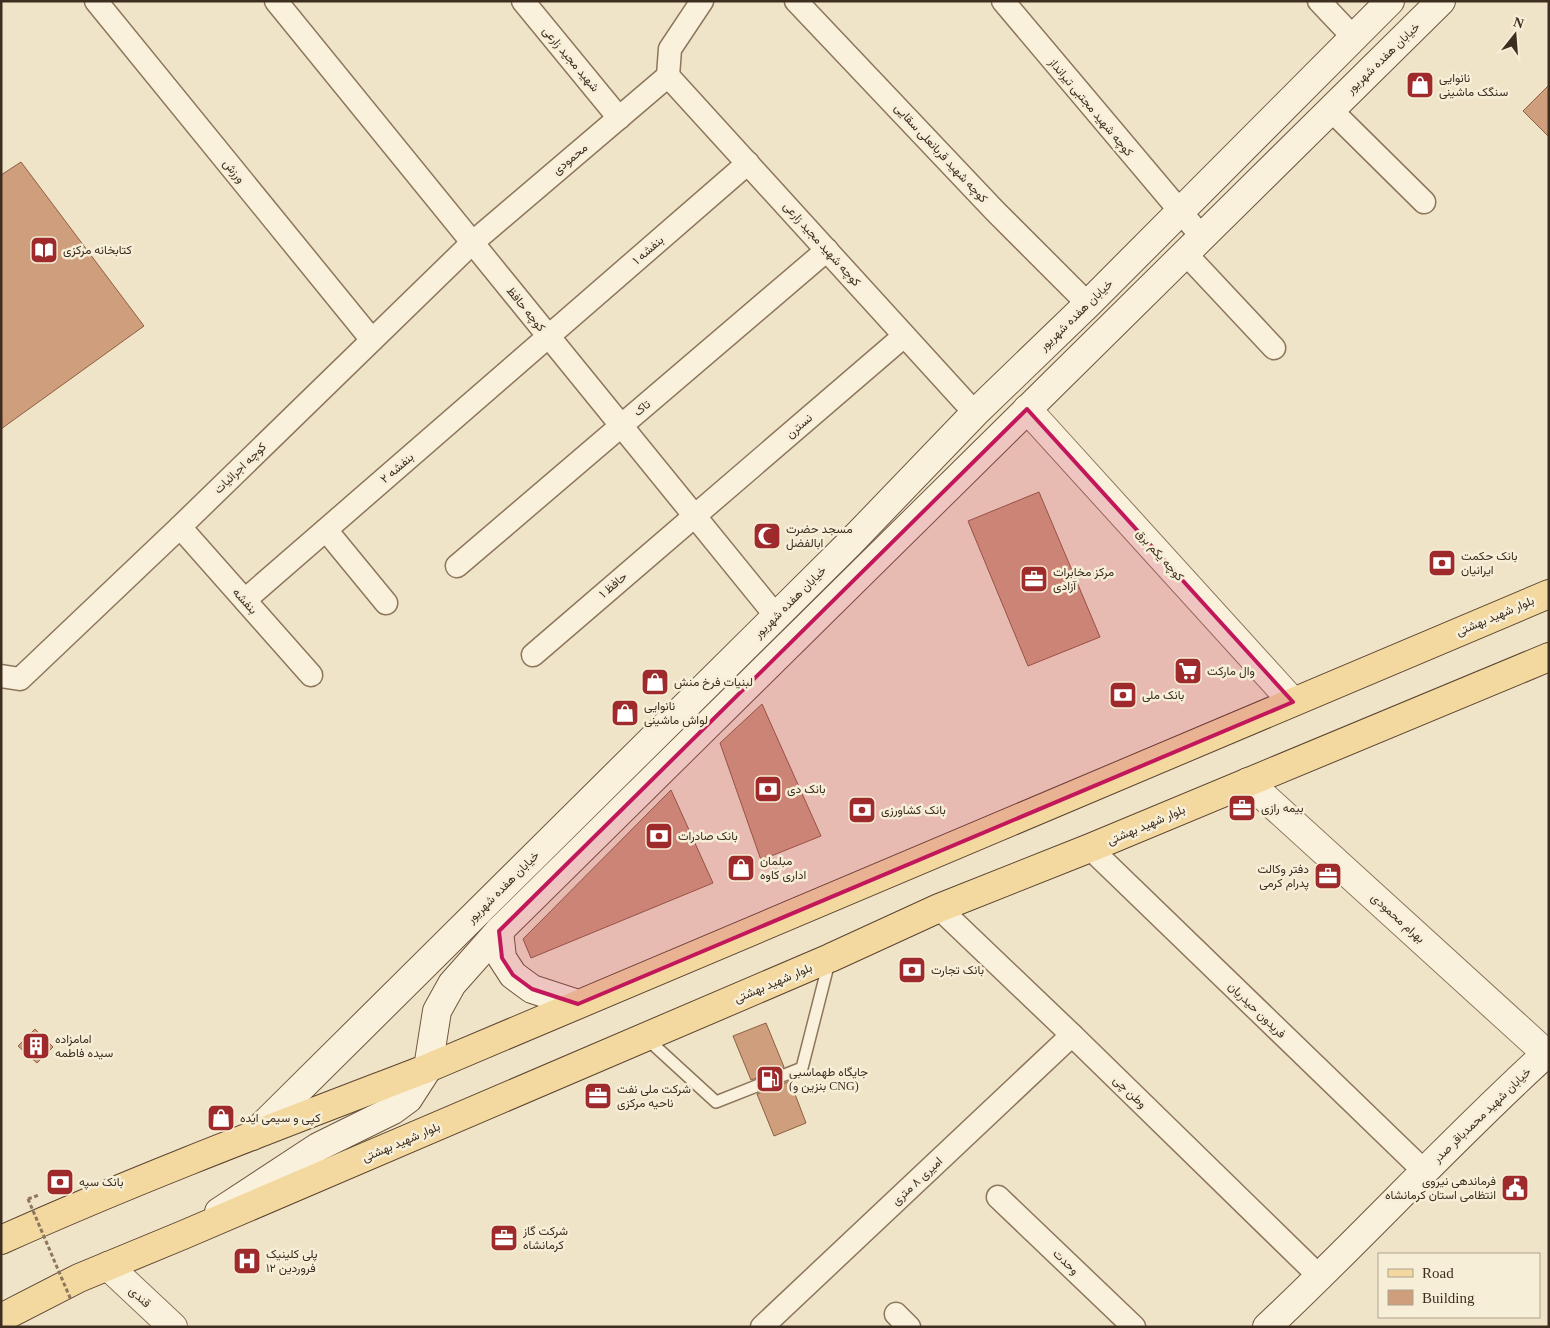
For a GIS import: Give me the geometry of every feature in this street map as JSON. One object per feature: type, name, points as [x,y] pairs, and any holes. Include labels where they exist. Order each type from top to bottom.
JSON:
[{"type":"main road","name":"خیابان هفده شهریور","points":[[252,1136],[776,616],[975,413],[1088,304],[1390,1]]},
{"type":"main road","name":"خیابان هفده شهریور","points":[[428,1068],[437,1011],[452,984],[500,930],[1441,1]]},
{"type":"main road","name":"کوچه یکم برق","points":[[1027,409],[1293,702]]},
{"type":"main road","name":"بلوار شهید بهشتی","points":[[1,1240],[51,1217],[252,1136],[428,1068],[1549,594]]},
{"type":"main road","name":"بلوار شهید بهشتی","points":[[1,1318],[80,1278],[645,1038],[830,958],[939,908],[1090,848],[1549,657]]},
{"type":"main road","name":"بهرام محمودی","points":[[1248,782],[1548,1054]]},
{"type":"main road","points":[[500,930],[502,958],[513,975],[532,989],[578,1004]]},
{"type":"main road","name":"خیابان شهید محمدباقر صدر","points":[[1267,1327],[1320,1277],[1424,1171],[1548,1054]]},
{"type":"main road","points":[[184,1235],[318,1146],[393,1110],[408,1099],[428,1068]]},
{"type":"main road","name":"قندی","points":[[108,1266],[172,1327]]},
{"type":"street","name":"ورزش","points":[[96,1],[372,340]]},
{"type":"street","name":"کوچه حافظ","points":[[276,1],[776,616]]},
{"type":"street","name":"شهید مجید زارعی","points":[[523,1],[619,118]]},
{"type":"street","points":[[668,76],[670,49],[702,1]]},
{"type":"street","name":"کوچه شهید قربانعلی سقایی","points":[[796,1],[995,211],[1088,304]]},
{"type":"street","name":"کوچه شهید مجتبی تیرانداز","points":[[1003,1],[1179,212],[1193,245],[1274,348]]},
{"type":"street","points":[[1319,1],[1353,37]]},
{"type":"street","name":"محمودی","points":[[472,243],[668,76]]},
{"type":"street","name":"کوچه شهید مجید زارعی","points":[[668,76],[975,413]]},
{"type":"street","points":[[1331,110],[1424,202]]},
{"type":"street","name":"بنفشه ۱","points":[[548,336],[748,163]]},
{"type":"street","name":"کوچه اجرائیات","points":[[1,676],[20,678],[180,527],[472,243]]},
{"type":"street","name":"تاک","points":[[457,566],[827,250]]},
{"type":"street","name":"بنفشه ۲","points":[[245,600],[548,336]]},
{"type":"street","name":"نسترن","points":[[694,516],[904,336]]},
{"type":"street","name":"حافظ ۱","points":[[533,655],[694,516]]},
{"type":"street","name":"بنفشه","points":[[180,527],[311,675]]},
{"type":"street","points":[[326,530],[386,603]]},
{"type":"street","name":"فریدون حیدریان","points":[[1090,848],[1424,1171]]},
{"type":"street","name":"وطن چی","points":[[939,908],[1320,1277]]},
{"type":"street","name":"امیری ۸ متری","points":[[762,1327],[1072,1035]]},
{"type":"street","name":"وحدت","points":[[998,1198],[1134,1327]]},
{"type":"lane","points":[[645,1038],[716,1102],[802,1068],[830,958]]},
{"type":"path","points":[[41,1194],[28,1199],[71,1300]]},
{"type":"highlighted area","points":[[1027,409],[1293,702],[578,1004],[532,989],[513,975],[502,958],[499,931]]},
{"type":"building","points":[[1549,85],[1549,137],[1523,111]]},
{"type":"building","name":"کتابخانه مرکزی","points":[[21,162],[144,326],[1,429],[1,175]]},
{"type":"building","name":"مرکز مخابرات آزادی","points":[[1039,492],[1100,637],[1028,666],[968,521]]},
{"type":"building","name":"بانک دی","points":[[762,704],[821,836],[761,860],[720,743]]},
{"type":"building","name":"بانک صادرات","points":[[671,790],[713,883],[531,958],[523,939]]},
{"type":"building","points":[[766,1023],[784,1067],[751,1080],[733,1036]]},
{"type":"building","name":"امامزاده سیده فاطمه","points":[[35,1029],[53,1047],[37,1063],[18,1046]]},
{"type":"building","points":[[790,1081],[806,1123],[774,1136],[757,1094]]},
{"type":"place","name":"نانوایی سنگک ماشینی","points":[[1420,85]]},
{"type":"place","name":"کتابخانه مرکزی","points":[[44,250]]},
{"type":"place","name":"مسجد حضرت ابالفضل","points":[[767,536]]},
{"type":"place","name":"بانک حکمت ایرانیان","points":[[1442,563]]},
{"type":"place","name":"مرکز مخابرات آزادی","points":[[1034,579]]},
{"type":"place","name":"وال مارکت","points":[[1188,671]]},
{"type":"place","name":"لبنیات فرخ منش","points":[[655,682]]},
{"type":"place","name":"بانک ملی","points":[[1123,695]]},
{"type":"place","name":"نانوایی لواش ماشینی","points":[[625,713]]},
{"type":"place","name":"بانک دی","points":[[768,789]]},
{"type":"place","name":"بیمه رازی","points":[[1242,808]]},
{"type":"place","name":"بانک کشاورزی","points":[[862,810]]},
{"type":"place","name":"بانک صادرات","points":[[659,836]]},
{"type":"place","name":"مبلمان اداری کاوه","points":[[741,868]]},
{"type":"place","name":"دفتر وکالت پدرام کرمی","points":[[1328,876]]},
{"type":"place","name":"بانک تجارت","points":[[912,970]]},
{"type":"place","name":"امامزاده سیده فاطمه","points":[[36,1046]]},
{"type":"place","name":"جایگاه طهماسبی (بنزین و CNG)","points":[[770,1079]]},
{"type":"place","name":"شرکت ملی نفت ناحیه مرکزی","points":[[598,1096]]},
{"type":"place","name":"کپی و سیمی ایده","points":[[221,1118]]},
{"type":"place","name":"بانک سپه","points":[[60,1182]]},
{"type":"place","name":"فرماندهی نیروی انتظامی استان کرمانشاه","points":[[1515,1188]]},
{"type":"place","name":"شرکت گاز کرمانشاه","points":[[504,1238]]},
{"type":"place","name":"پلی کلینیک ۱۲ فروردین","points":[[247,1261]]}]
